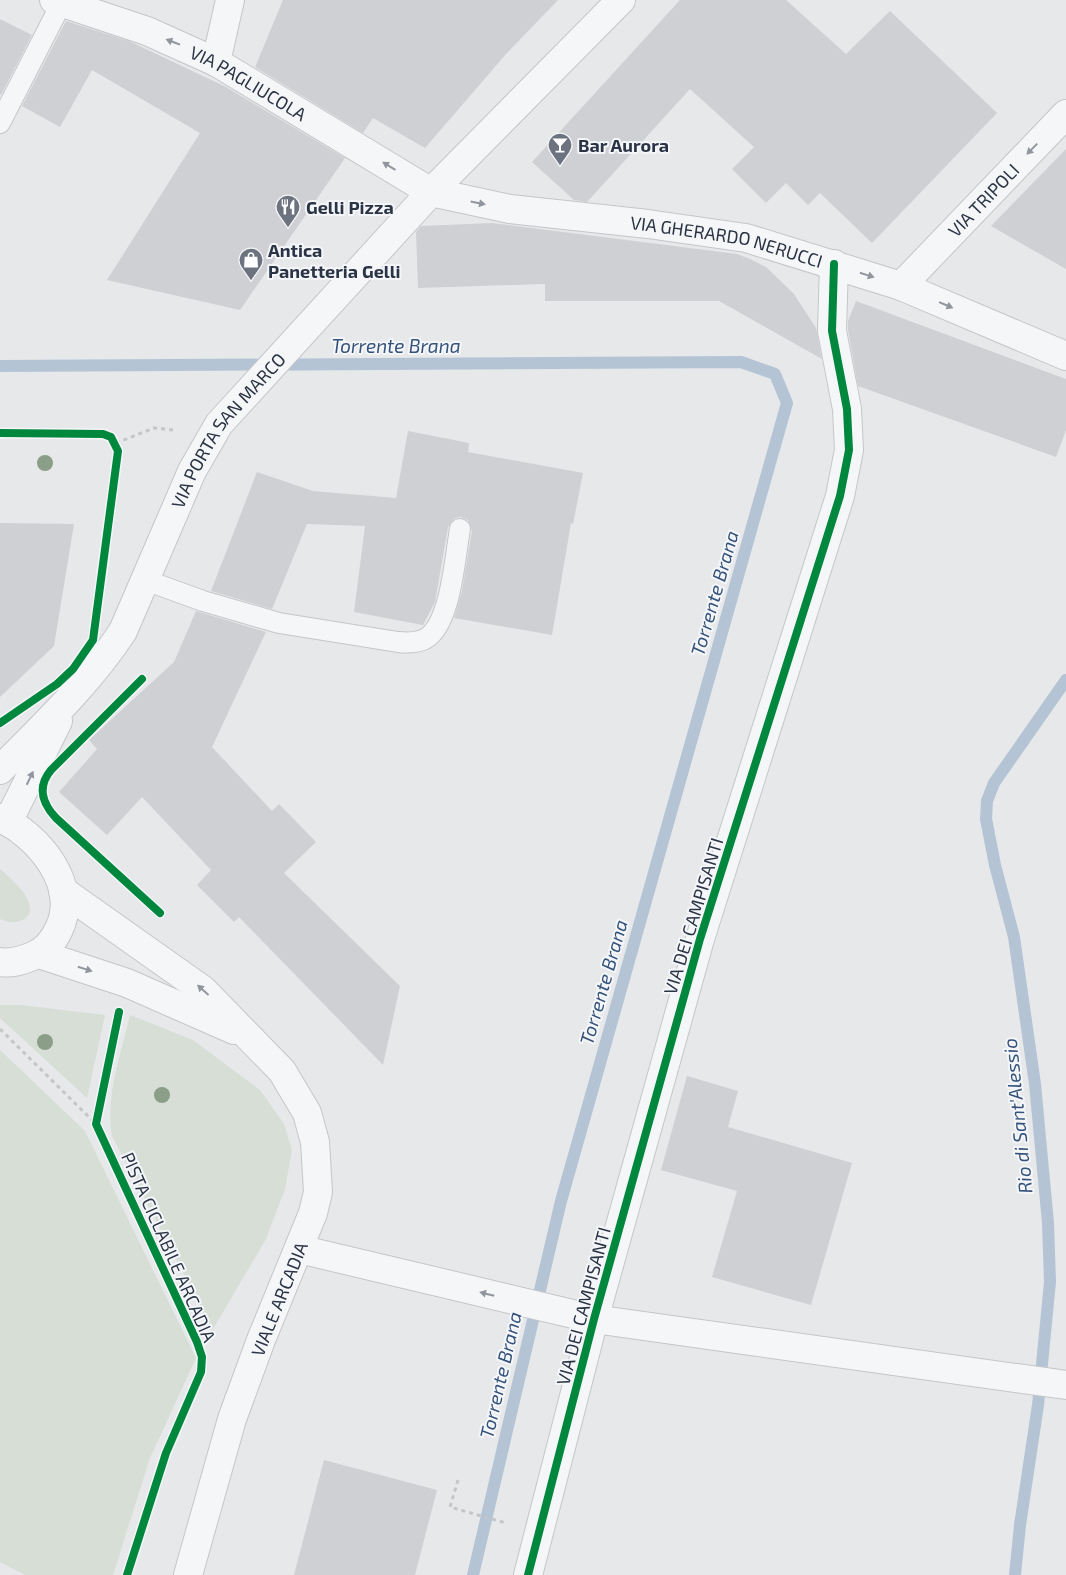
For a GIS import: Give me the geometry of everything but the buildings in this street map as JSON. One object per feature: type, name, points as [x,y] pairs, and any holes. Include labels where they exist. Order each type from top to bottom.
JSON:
[{"type":"street","points":[[216,62],[230,0]]},
{"type":"street","name":"VIA PORTA SAN MARCO","points":[[0,770],[69,699],[109,652],[123,631],[213,433],[337,293],[431,192],[621,0]]},
{"type":"street","name":"VIA PAGLIUCOLA","points":[[58,1],[147,31],[216,62],[431,192]]},
{"type":"street","name":"VIA TRIPOLI","points":[[901,286],[1066,114]]},
{"type":"street","name":"VIA GHERARDO NERUCCI","points":[[431,192],[510,209],[648,224],[746,238],[901,286],[1066,356]]},
{"type":"street","name":"VIA DEI CAMPISANTI","points":[[528,1575],[581,1316],[840,496],[849,450],[848,430],[832,331],[834,264]]},
{"type":"street","name":"VIA PORTA SAN MARCO","points":[[4,820],[69,699]]},
{"type":"street","points":[[0,962],[22,961],[38,954],[50,943],[62,923],[63,891],[57,872],[46,856],[22,831],[4,820]]},
{"type":"street","name":"VIALE ARCADIA","points":[[63,891],[182,973],[203,990],[277,1065],[296,1092],[307,1113],[315,1142],[318,1192],[313,1213],[261,1340],[232,1419],[188,1575]]},
{"type":"street","name":"VIALE ARCADIA","points":[[38,954],[127,983],[249,1037]]},
{"type":"street","points":[[299,1249],[581,1316],[1066,1386]]},
{"type":"lane","points":[[0,123],[58,1]]},
{"type":"lane","points":[[145,580],[203,601],[279,623],[413,643],[426,638],[436,627],[448,600],[460,530]]},
{"type":"path","points":[[115,444],[154,428],[213,433]]},
{"type":"path","points":[[0,1028],[96,1124],[100,1134]]},
{"type":"path","points":[[96,1124],[98,1115]]},
{"type":"path","points":[[458,1480],[450,1507],[514,1526]]},
{"type":"shaded area","points":[[0,869],[20,888],[28,900],[30,912],[21,921],[8,922],[0,919]]},
{"type":"shaded area","points":[[0,1005],[21,1005],[105,1015],[87,1098],[0,1018]]},
{"type":"shaded area","points":[[130,1015],[193,1040],[260,1090],[284,1124],[292,1150],[285,1189],[266,1239],[206,1341],[205,1315],[112,1136],[110,1121],[112,1090]]},
{"type":"shaded area","points":[[0,1050],[85,1131],[196,1358],[150,1458],[113,1575],[25,1575],[0,1562]]},
{"type":"waterway","name":"Torrente Brana","points":[[0,366],[741,362],[775,374],[787,403],[561,1201],[473,1575]]},
{"type":"waterway","name":"Rio di Sant'Alessio","points":[[1015,1575],[1020,1525],[1038,1405],[1050,1282],[1048,1223],[1035,1084],[1014,937],[995,865],[986,819],[987,801],[994,783],[1066,680]]},
{"type":"cycle path","points":[[528,1575],[594,1319],[700,939],[840,496],[849,450],[847,409],[832,331],[834,264]]},
{"type":"cycle path","points":[[0,433],[103,434],[111,437],[118,451],[93,640],[73,669],[57,684],[0,723]]},
{"type":"cycle path","points":[[142,679],[51,770],[44,783],[43,795],[47,807],[56,818],[160,913]]},
{"type":"cycle path","name":"PISTA CICLABILE ARCADIA","points":[[119,1012],[96,1124],[197,1342],[202,1357],[201,1372],[166,1453],[127,1575]]},
{"type":"place","name":"Bar Aurora","points":[[560,166]]},
{"type":"place","name":"Gelli Pizza","points":[[288,228]]},
{"type":"place","name":"Antica Panetteria Gelli","points":[[251,281]]}]
